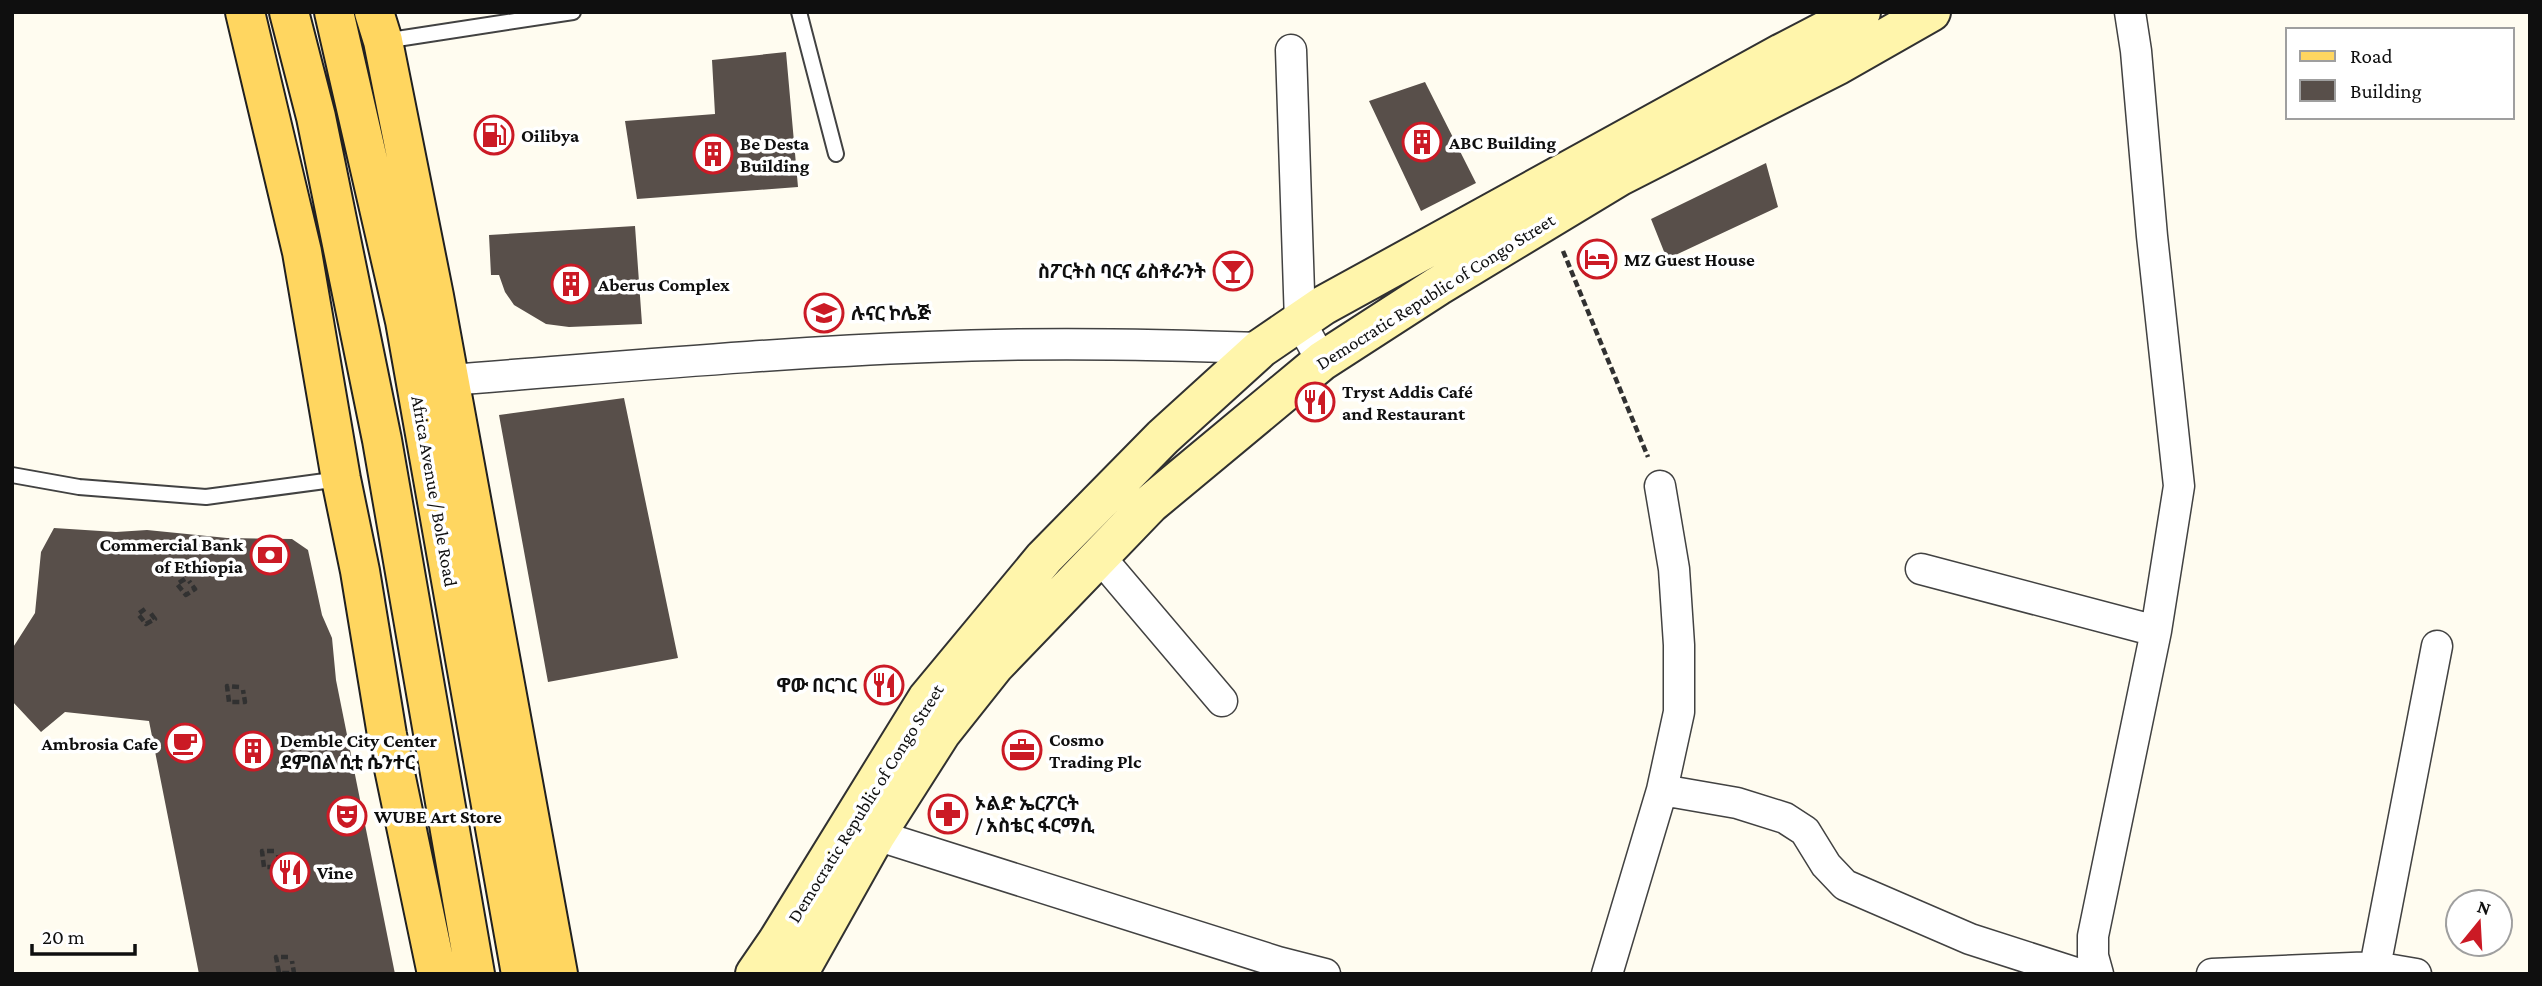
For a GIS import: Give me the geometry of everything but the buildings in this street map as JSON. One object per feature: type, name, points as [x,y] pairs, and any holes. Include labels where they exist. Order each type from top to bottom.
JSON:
[{"type":"main road","points":[[245,12],[302,253],[387,735],[437,974]]},
{"type":"main road","points":[[289,12],[316,117],[382,440],[475,974]]},
{"type":"main road","name":"Africa Avenue / Bole Road","points":[[334,12],[405,321],[521,974]]},
{"type":"main road","name":"Democratic Republic of Congo Street","points":[[755,974],[927,699],[1044,558],[1163,437],[1261,348],[1348,292],[1770,59],[1861,12]]},
{"type":"main road","name":"Democratic Republic of Congo Street","points":[[798,974],[876,835],[941,733],[995,665],[1150,504],[1322,360],[1438,286],[1620,176],[1826,71],[1931,12]]},
{"type":"main road","points":[[378,27],[434,296],[558,974]]},
{"type":"street","points":[[2098,974],[2093,956],[2093,936],[2156,631],[2179,486],[2130,12]]},
{"type":"street","points":[[1292,50],[1300,322],[1322,360]]},
{"type":"street","points":[[448,380],[928,346],[1123,344],[1261,348]]},
{"type":"street","points":[[1607,974],[1662,790],[1679,712],[1679,645],[1674,569],[1660,486]]},
{"type":"street","points":[[1099,556],[1222,701]]},
{"type":"street","points":[[1921,569],[2156,631]]},
{"type":"street","points":[[2375,967],[2437,646]]},
{"type":"street","points":[[1662,790],[1737,803],[1785,818],[1805,831],[1826,865],[1845,885],[1970,939],[2079,974]]},
{"type":"street","points":[[876,835],[1278,962],[1325,974]]},
{"type":"street","points":[[2213,974],[2375,967],[2416,974]]},
{"type":"lane","points":[[378,27],[573,12]]},
{"type":"lane","points":[[799,12],[836,154]]},
{"type":"lane","points":[[12,475],[79,487],[206,497],[341,479]]},
{"type":"path","points":[[1549,218],[1660,486]]},
{"type":"path","points":[[227,686],[241,688],[245,702],[229,702],[227,686]]},
{"type":"path","points":[[262,851],[276,853],[280,867],[264,867],[262,851]]},
{"type":"path","points":[[276,957],[290,959],[295,973],[279,973],[276,957]]},
{"type":"place","name":"Oilibya","points":[[494,135]]},
{"type":"place","name":"ABC Building","points":[[1422,142]]},
{"type":"place","name":"Be Desta Building","points":[[713,154]]},
{"type":"place","name":"MZ Guest House","points":[[1597,259]]},
{"type":"place","name":"ስፖርትስ ባርና ሬስቶራንት","points":[[1233,271]]},
{"type":"place","name":"Aberus Complex","points":[[571,284]]},
{"type":"place","name":"ሉናር ኮሌጅ","points":[[824,313]]},
{"type":"place","name":"Tryst Addis Café and Restaurant","points":[[1315,402]]},
{"type":"place","name":"Commercial Bank of Ethiopia","points":[[270,555]]},
{"type":"place","name":"ዋው በርገር","points":[[884,685]]},
{"type":"place","name":"Ambrosia Cafe","points":[[185,743]]},
{"type":"place","name":"Cosmo Trading Plc","points":[[1022,750]]},
{"type":"place","name":"Demble City Center ደምበል ሲቲ ሴንተር","points":[[253,751]]},
{"type":"place","name":"ኦልድ ኤርፖርት / አስቴር ፋርማሲ","points":[[948,814]]},
{"type":"place","name":"WUBE Art Store","points":[[347,816]]},
{"type":"place","name":"Vine","points":[[290,872]]}]
